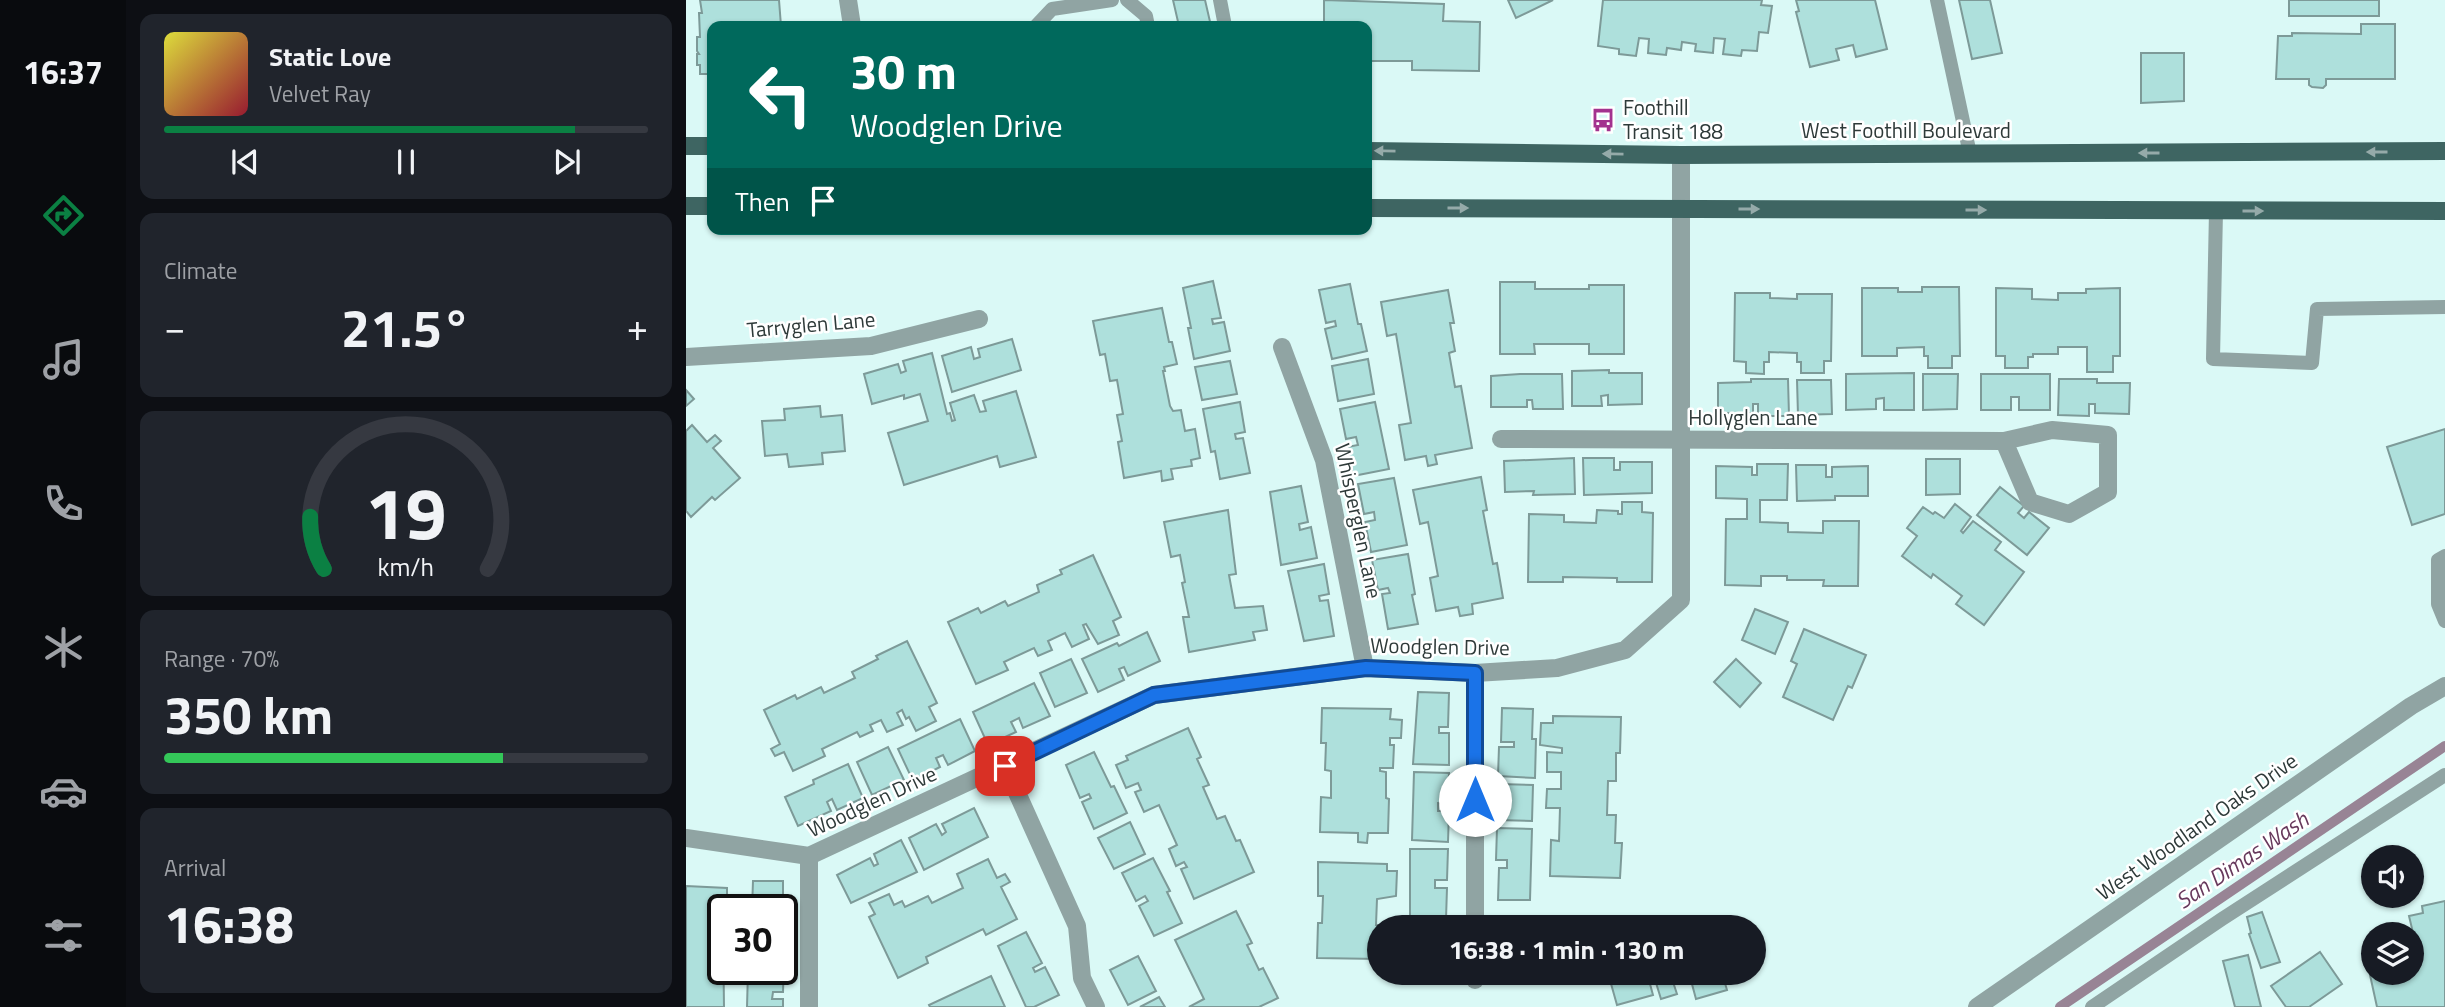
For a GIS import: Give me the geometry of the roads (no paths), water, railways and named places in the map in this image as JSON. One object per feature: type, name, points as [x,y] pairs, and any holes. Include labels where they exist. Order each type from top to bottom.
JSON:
[{"type":"main road","points":[[686,146],[707,146]]},
{"type":"main road","name":"West Foothill Boulevard","points":[[1372,151],[1681,155],[2445,151]]},
{"type":"main road","points":[[686,206],[707,206]]},
{"type":"main road","points":[[1372,208],[2445,211]]},
{"type":"street","points":[[848,0],[851,21]]},
{"type":"street","name":"Woodglen Drive","points":[[686,838],[809,856],[1154,695],[1366,668],[1475,673],[1557,668],[1625,650],[1681,600],[1681,155]]},
{"type":"street","name":"Tarryglen Lane","points":[[686,357],[871,346],[979,319]]},
{"type":"street","name":"Whisperglen Lane","points":[[1282,347],[1324,460],[1366,668]]},
{"type":"street","name":"Hollyglen Lane","points":[[1501,439],[2004,441],[2052,430],[2108,435],[2108,492],[2068,514],[2030,502],[2004,441]]},
{"type":"street","points":[[1475,673],[1475,915]]},
{"type":"street","name":"West Woodland Oaks Drive","points":[[1977,1007],[2411,706],[2445,686]]},
{"type":"street","points":[[1005,766],[1077,926],[1082,978],[1096,1007]]},
{"type":"street","points":[[809,856],[809,1007]]},
{"type":"lane","points":[[1041,21],[1052,9],[1112,0]]},
{"type":"lane","points":[[1127,0],[1146,16],[1147,21]]},
{"type":"lane","points":[[1220,0],[1224,21]]},
{"type":"lane","points":[[1937,0],[1970,154]]},
{"type":"lane","points":[[2216,211],[2213,359],[2312,363],[2317,309],[2445,307]]},
{"type":"lane","points":[[2445,556],[2438,560],[2438,604],[2445,621]]},
{"type":"lane","points":[[2092,1007],[2221,919],[2445,775]]},
{"type":"waterway","name":"San Dimas Wash","points":[[2060,1007],[2445,746]]},
{"type":"place","name":"Foothill Transit 188","points":[[1603,120]]}]
